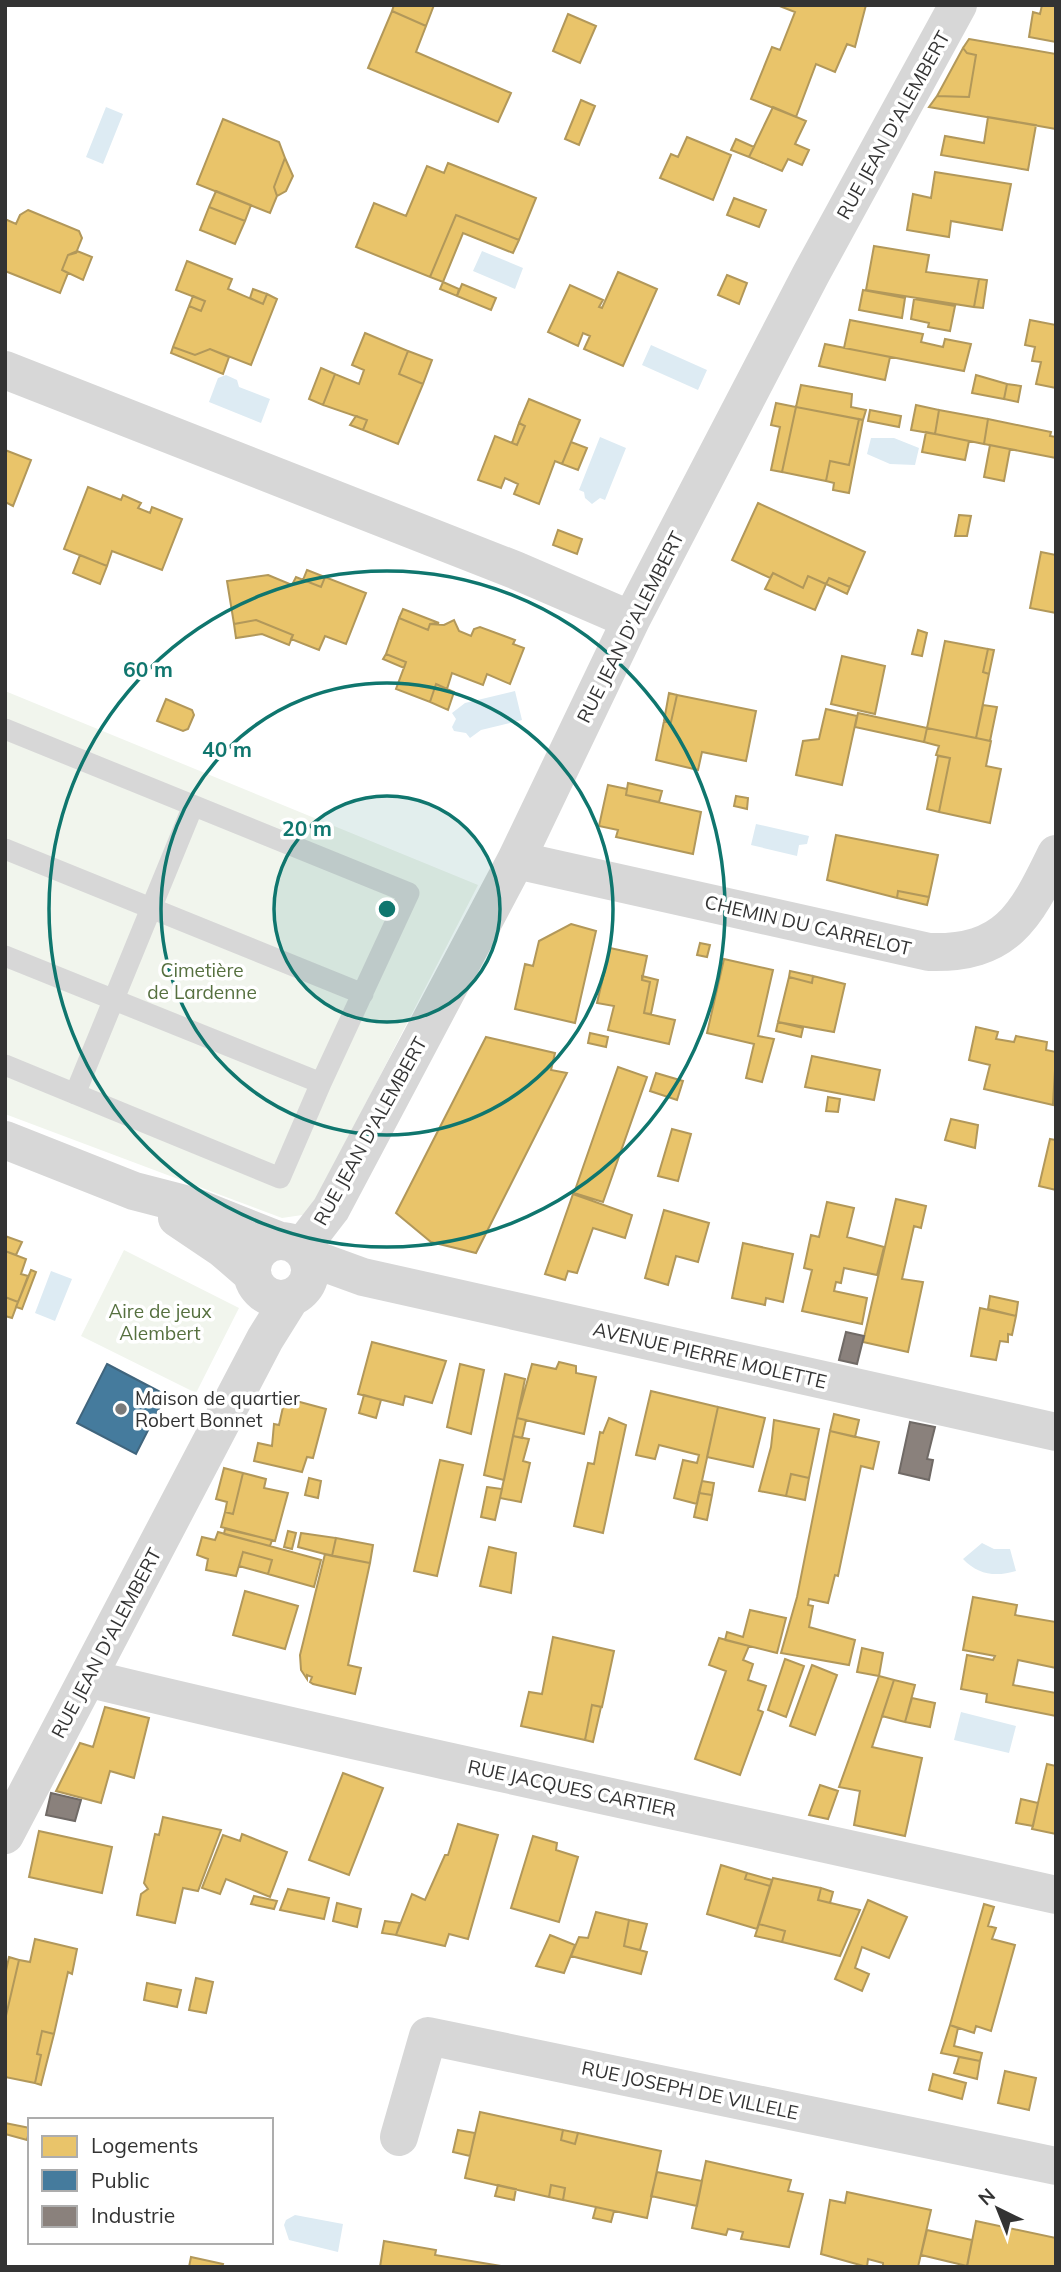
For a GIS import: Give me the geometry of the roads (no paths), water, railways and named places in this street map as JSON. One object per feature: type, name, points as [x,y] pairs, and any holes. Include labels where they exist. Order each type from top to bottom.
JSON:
[{"type":"street","name":"RUE JEAN D'ALEMBERT","points":[[10,1817],[90,1675],[265,1339],[285,1271],[331,1209],[516,860],[631,620],[811,274],[957,7]]},
{"type":"street","points":[[5,370],[515,570],[631,620]]},
{"type":"street","name":"CHEMIN DU CARRELOT","points":[[516,860],[929,952],[958,953],[985,946],[1022,915],[1056,854]]},
{"type":"street","name":"AVENUE PIERRE MOLETTE","points":[[5,1140],[134,1191],[223,1249],[285,1271],[363,1277],[1056,1432]]},
{"type":"street","name":"RUE JACQUES CARTIER","points":[[90,1675],[103,1682],[358,1744],[647,1803],[1056,1895]]},
{"type":"street","name":"RUE JOSEPH DE VILLELE","points":[[399,2137],[428,2036],[1056,2166]]},
{"type":"lane","points":[[5,729],[409,893],[280,1178],[5,1065]]},
{"type":"lane","points":[[75,1094],[193,806]]},
{"type":"lane","points":[[5,849],[363,994]]},
{"type":"lane","points":[[5,956],[321,1083]]},
{"type":"place","name":"Maison de quartier Robert Bonnet","points":[[121,1409]]},
{"type":"park label","name":"Cimetière de Lardenne","points":[[202,981]]},
{"type":"park label","name":"Aire de jeux Alembert","points":[[160,1322]]}]
